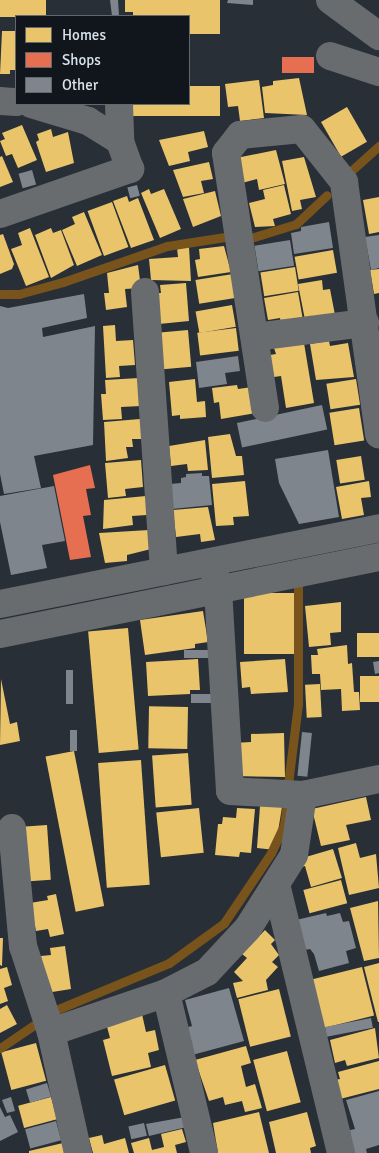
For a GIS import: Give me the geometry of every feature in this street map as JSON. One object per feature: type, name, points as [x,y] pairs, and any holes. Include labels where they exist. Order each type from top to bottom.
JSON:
[{"type":"street","points":[[330,0],[379,36]]},
{"type":"street","points":[[330,56],[379,72]]},
{"type":"street","points":[[0,101],[15,102]]},
{"type":"street","points":[[35,105],[88,121],[120,141]]},
{"type":"street","points":[[0,214],[130,169],[120,141],[120,105]]},
{"type":"street","points":[[265,408],[226,153],[240,135],[302,129],[344,182],[379,435]]},
{"type":"street","points":[[146,292],[164,571]]},
{"type":"street","points":[[254,337],[365,323]]},
{"type":"street","points":[[0,604],[379,528]]},
{"type":"street","points":[[0,634],[379,558]]},
{"type":"street","points":[[212,561],[218,589],[230,791],[303,795],[379,779]]},
{"type":"street","points":[[51,1032],[166,993],[207,972],[248,928],[294,855],[303,795]]},
{"type":"street","points":[[12,828],[23,946],[51,1032],[78,1153]]},
{"type":"street","points":[[276,884],[341,1153]]},
{"type":"street","points":[[166,993],[204,1153]]},
{"type":"building: Homes","points":[[0,0],[46,0],[46,15],[0,17]]},
{"type":"building: Homes","points":[[125,0],[220,0],[220,34],[190,34],[190,15],[133,15],[133,12],[125,12]]},
{"type":"building: Homes","points":[[2,31],[15,31],[15,70],[10,70],[10,74],[0,74]]},
{"type":"building: Homes","points":[[299,78],[307,115],[265,113],[262,87],[273,85],[273,81]]},
{"type":"building: Homes","points":[[259,80],[264,118],[240,121],[238,106],[228,107],[225,84]]},
{"type":"building: Homes","points":[[190,86],[220,86],[220,116],[131,116],[131,105],[190,105]]},
{"type":"building: Homes","points":[[347,107],[367,142],[341,157],[321,122]]},
{"type":"building: Homes","points":[[22,125],[37,160],[18,168],[12,154],[6,156],[0,141],[5,139],[2,133]]},
{"type":"building: Homes","points":[[51,129],[53,137],[68,132],[74,163],[46,172],[36,142],[39,140],[37,134]]},
{"type":"building: Homes","points":[[204,131],[208,147],[188,152],[190,161],[169,166],[159,140]]},
{"type":"building: Homes","points":[[276,150],[285,184],[259,190],[257,179],[242,183],[236,158]]},
{"type":"building: Homes","points":[[2,156],[13,182],[0,187],[0,157]]},
{"type":"building: Homes","points":[[304,157],[316,197],[300,200],[302,209],[292,211],[282,161]]},
{"type":"building: Homes","points":[[209,162],[213,179],[201,181],[204,193],[183,197],[173,170]]},
{"type":"building: Homes","points":[[284,185],[291,214],[273,219],[275,226],[255,227],[249,203],[265,199],[263,190]]},
{"type":"building: Homes","points":[[149,189],[151,194],[164,189],[181,229],[160,238],[141,193]]},
{"type":"building: Homes","points":[[215,191],[221,216],[193,227],[183,199]]},
{"type":"building: Homes","points":[[127,196],[129,202],[138,198],[154,240],[131,248],[113,201]]},
{"type":"building: Homes","points":[[379,197],[379,232],[369,234],[363,200]]},
{"type":"building: Homes","points":[[112,202],[128,247],[104,256],[88,211]]},
{"type":"building: Homes","points":[[84,212],[102,255],[77,266],[62,230],[75,224],[72,217]]},
{"type":"building: Homes","points":[[30,228],[49,277],[26,286],[11,249],[22,245],[18,233]]},
{"type":"building: Homes","points":[[51,228],[53,233],[61,230],[74,265],[51,278],[35,235]]},
{"type":"building: Homes","points":[[3,234],[14,264],[12,269],[0,274],[0,235]]},
{"type":"building: Homes","points":[[224,246],[231,272],[198,277],[195,260],[200,259],[199,249]]},
{"type":"building: Homes","points":[[189,247],[191,281],[151,280],[149,259],[178,257],[177,248]]},
{"type":"building: Homes","points":[[333,250],[337,273],[299,279],[295,257]]},
{"type":"building: Homes","points":[[138,265],[141,288],[125,289],[127,307],[106,310],[104,293],[109,293],[107,273]]},
{"type":"building: Homes","points":[[295,267],[299,291],[264,296],[260,272]]},
{"type":"building: Homes","points":[[379,269],[379,293],[374,294],[370,270]]},
{"type":"building: Homes","points":[[233,274],[237,298],[199,304],[195,280]]},
{"type":"building: Homes","points":[[322,280],[323,290],[330,289],[335,315],[305,320],[298,284]]},
{"type":"building: Homes","points":[[186,283],[189,321],[159,324],[156,293],[161,293],[160,285]]},
{"type":"building: Homes","points":[[298,292],[303,320],[281,324],[280,318],[268,320],[264,298]]},
{"type":"building: Homes","points":[[232,305],[236,327],[199,333],[196,311]]},
{"type":"building: Homes","points":[[115,325],[116,341],[133,340],[135,365],[119,366],[120,377],[106,378],[103,326]]},
{"type":"building: Homes","points":[[236,328],[239,351],[200,356],[197,333]]},
{"type":"building: Homes","points":[[188,330],[191,367],[160,370],[157,333]]},
{"type":"building: Homes","points":[[329,341],[330,346],[348,343],[354,377],[316,380],[310,344]]},
{"type":"building: Homes","points":[[304,343],[314,403],[286,408],[281,376],[274,377],[270,355],[276,354],[274,348]]},
{"type":"building: Homes","points":[[139,378],[141,406],[121,407],[122,419],[103,420],[101,394],[106,394],[105,380]]},
{"type":"building: Homes","points":[[195,379],[197,402],[205,401],[206,417],[180,419],[180,415],[172,416],[169,382]]},
{"type":"building: Homes","points":[[356,379],[360,405],[330,409],[326,384]]},
{"type":"building: Homes","points":[[237,385],[238,389],[252,387],[256,413],[221,419],[219,402],[214,403],[212,388]]},
{"type":"building: Homes","points":[[359,408],[364,441],[335,445],[329,413]]},
{"type":"building: Homes","points":[[140,419],[143,439],[132,439],[133,447],[126,447],[128,458],[106,461],[104,422]]},
{"type":"building: Homes","points":[[230,434],[236,456],[242,456],[244,475],[212,478],[208,437]]},
{"type":"building: Homes","points":[[205,440],[208,470],[188,471],[187,464],[171,466],[169,446]]},
{"type":"building: Homes","points":[[361,456],[365,480],[340,484],[336,460]]},
{"type":"building: Homes","points":[[141,460],[143,487],[125,489],[126,496],[108,498],[105,463]]},
{"type":"building: Homes","points":[[245,481],[249,516],[233,517],[234,525],[216,526],[212,484]]},
{"type":"building: Homes","points":[[369,481],[371,497],[361,498],[364,515],[342,519],[336,487]]},
{"type":"building: Homes","points":[[146,496],[147,515],[132,516],[133,525],[103,529],[104,500]]},
{"type":"building: Homes","points":[[208,507],[215,540],[201,542],[200,534],[176,537],[173,510]]},
{"type":"building: Homes","points":[[149,530],[151,549],[127,555],[127,561],[105,563],[99,533]]},
{"type":"building: Homes","points":[[244,593],[295,593],[295,654],[244,654]]},
{"type":"building: Homes","points":[[341,602],[341,632],[330,633],[331,645],[309,647],[305,606]]},
{"type":"building: Homes","points":[[203,611],[208,642],[195,644],[195,648],[145,655],[140,620]]},
{"type":"building: Homes","points":[[128,628],[139,750],[99,753],[88,631]]},
{"type":"building: Homes","points":[[357,633],[379,633],[379,657],[357,657]]},
{"type":"building: Homes","points":[[347,645],[348,664],[352,663],[354,692],[359,692],[360,710],[342,711],[341,689],[321,690],[320,674],[312,674],[311,655],[318,655],[317,649]]},
{"type":"building: Homes","points":[[198,659],[200,690],[190,690],[190,694],[148,696],[146,662]]},
{"type":"building: Homes","points":[[285,659],[288,692],[251,694],[250,687],[242,688],[240,662]]},
{"type":"building: Homes","points":[[360,676],[379,676],[379,702],[360,702]]},
{"type":"building: Homes","points":[[1,679],[10,724],[17,722],[20,741],[0,745]]},
{"type":"building: Homes","points":[[320,684],[322,717],[307,718],[305,685]]},
{"type":"building: Homes","points":[[149,706],[188,707],[187,749],[148,748]]},
{"type":"building: Homes","points":[[284,733],[285,777],[234,776],[233,743],[251,742],[251,734]]},
{"type":"building: Homes","points":[[74,751],[104,906],[76,912],[46,757]]},
{"type":"building: Homes","points":[[188,753],[192,805],[156,807],[152,756]]},
{"type":"building: Homes","points":[[141,760],[150,885],[107,888],[98,763]]},
{"type":"building: Homes","points":[[366,797],[371,820],[346,825],[350,840],[321,846],[312,809]]},
{"type":"building: Homes","points":[[260,806],[282,807],[275,850],[257,848]]},
{"type":"building: Homes","points":[[199,808],[204,853],[161,857],[156,812]]},
{"type":"building: Homes","points":[[237,808],[255,809],[251,853],[240,852],[239,857],[215,855],[218,824],[222,824],[223,817],[236,818]]},
{"type":"building: Homes","points":[[47,825],[51,880],[26,882],[22,827]]},
{"type":"building: Homes","points":[[356,843],[360,858],[376,854],[379,888],[349,895],[338,848]]},
{"type":"building: Homes","points":[[333,849],[342,878],[311,887],[305,866],[301,867],[299,859]]},
{"type":"building: Homes","points":[[341,880],[347,903],[310,913],[303,890]]},
{"type":"building: Homes","points":[[56,894],[64,934],[50,937],[48,929],[36,931],[30,903],[48,900],[47,896]]},
{"type":"building: Homes","points":[[378,901],[379,958],[364,961],[350,908]]},
{"type":"building: Homes","points":[[265,930],[275,940],[271,944],[279,955],[272,962],[278,967],[266,980],[268,990],[237,998],[233,983],[243,981],[234,972],[247,958],[242,954]]},
{"type":"building: Homes","points":[[0,938],[3,938],[2,966],[0,965]]},
{"type":"building: Homes","points":[[65,946],[71,989],[46,993],[41,956],[51,955],[50,948]]},
{"type":"building: Homes","points":[[379,963],[379,1022],[378,1022],[364,967]]},
{"type":"building: Homes","points":[[7,967],[12,985],[4,988],[8,1001],[0,1004],[0,969]]},
{"type":"building: Homes","points":[[362,967],[374,1016],[323,1028],[311,980]]},
{"type":"building: Homes","points":[[279,989],[291,1037],[250,1047],[238,999]]},
{"type":"building: Homes","points":[[7,1005],[17,1024],[0,1033],[0,1009]]},
{"type":"building: Homes","points":[[142,1014],[146,1032],[155,1030],[159,1050],[148,1053],[151,1067],[112,1076],[103,1040],[110,1038],[106,1023]]},
{"type":"building: Homes","points":[[375,1028],[379,1058],[347,1066],[345,1060],[335,1063],[330,1040]]},
{"type":"building: Homes","points":[[36,1043],[46,1081],[11,1090],[1,1052]]},
{"type":"building: Homes","points":[[246,1046],[251,1063],[241,1066],[246,1087],[255,1084],[262,1108],[245,1112],[242,1101],[225,1105],[223,1097],[209,1101],[195,1060]]},
{"type":"building: Homes","points":[[287,1051],[301,1102],[267,1111],[253,1060]]},
{"type":"building: Homes","points":[[379,1061],[379,1089],[340,1099],[335,1080],[340,1079],[338,1072]]},
{"type":"building: Homes","points":[[165,1065],[175,1101],[124,1115],[114,1080]]},
{"type":"building: Homes","points":[[51,1097],[57,1119],[24,1128],[18,1106]]},
{"type":"building: Homes","points":[[259,1112],[269,1153],[218,1153],[213,1123]]},
{"type":"building: Homes","points":[[307,1112],[316,1146],[310,1148],[311,1153],[276,1153],[269,1122]]},
{"type":"building: Homes","points":[[182,1129],[186,1142],[175,1145],[177,1153],[134,1153],[131,1143],[149,1138],[152,1150],[164,1147],[161,1134]]},
{"type":"building: Homes","points":[[102,1135],[104,1144],[125,1138],[129,1153],[93,1153],[89,1138]]},
{"type":"building: Homes","points":[[63,1143],[65,1153],[29,1153],[29,1151]]},
{"type":"building: Shops","points":[[282,57],[314,57],[314,73],[282,73]]},
{"type":"building: Shops","points":[[90,465],[95,488],[86,489],[91,515],[83,516],[91,557],[70,560],[53,475]]},
{"type":"building: Other","points":[[110,0],[118,0],[119,15],[112,15]]},
{"type":"building: Other","points":[[228,0],[253,0],[253,5],[227,3]]},
{"type":"building: Other","points":[[32,170],[36,184],[23,188],[19,174]]},
{"type":"building: Other","points":[[137,185],[140,196],[130,198],[127,188]]},
{"type":"building: Other","points":[[329,222],[333,248],[294,254],[291,233],[301,231],[301,227]]},
{"type":"building: Other","points":[[379,235],[379,268],[371,270],[365,237]]},
{"type":"building: Other","points":[[290,240],[294,266],[259,271],[254,246]]},
{"type":"building: Other","points":[[84,294],[87,318],[42,328],[43,337],[95,326],[93,445],[34,456],[41,488],[4,494],[0,474],[0,306],[8,308]]},
{"type":"building: Other","points":[[238,356],[240,371],[225,373],[227,384],[199,388],[196,362]]},
{"type":"building: Other","points":[[322,405],[327,429],[242,448],[237,423]]},
{"type":"building: Other","points":[[328,450],[339,517],[299,524],[279,483],[275,459]]},
{"type":"building: Other","points":[[202,473],[202,476],[209,476],[212,505],[172,509],[170,484],[181,483],[181,478],[186,477],[186,474]]},
{"type":"building: Other","points":[[54,486],[65,541],[42,545],[47,568],[11,575],[0,522],[0,496]]},
{"type":"building: Other","points":[[184,650],[209,650],[209,658],[184,658]]},
{"type":"building: Other","points":[[379,661],[379,673],[375,674],[373,662]]},
{"type":"building: Other","points":[[66,670],[73,670],[73,704],[66,704]]},
{"type":"building: Other","points":[[191,694],[211,694],[211,703],[191,703]]},
{"type":"building: Other","points":[[70,730],[77,730],[77,751],[70,751]]},
{"type":"building: Other","points":[[302,732],[312,733],[307,777],[297,776]]},
{"type":"building: Other","points":[[326,913],[327,916],[340,913],[343,922],[349,921],[356,948],[346,951],[349,963],[319,971],[314,954],[310,949],[304,950],[296,920]]},
{"type":"building: Other","points":[[229,988],[244,1041],[192,1055],[185,1028],[192,1026],[185,1000]]},
{"type":"building: Other","points":[[371,1018],[373,1028],[327,1037],[325,1027]]},
{"type":"building: Other","points":[[47,1083],[51,1096],[30,1103],[26,1089]]},
{"type":"building: Other","points":[[379,1091],[379,1145],[366,1149],[367,1153],[353,1153],[350,1130],[355,1129],[346,1100]]},
{"type":"building: Other","points":[[11,1097],[15,1111],[7,1113],[2,1100]]},
{"type":"building: Other","points":[[0,1107],[5,1117],[10,1115],[18,1132],[0,1141]]},
{"type":"building: Other","points":[[185,1117],[187,1127],[149,1136],[146,1124]]},
{"type":"building: Other","points":[[56,1121],[61,1140],[30,1149],[25,1129]]},
{"type":"building: Other","points":[[144,1123],[147,1136],[131,1139],[128,1127]]},
{"type":"waterway","points":[[351,171],[379,146]]},
{"type":"waterway","points":[[254,237],[296,224],[327,195]]},
{"type":"waterway","points":[[0,294],[19,294],[63,282],[167,246],[231,236]]},
{"type":"waterway","points":[[288,784],[298,704],[298,586]]},
{"type":"waterway","points":[[56,1010],[169,963],[224,923],[271,853],[284,825],[287,803]]},
{"type":"waterway","points":[[0,1048],[34,1025]]}]
